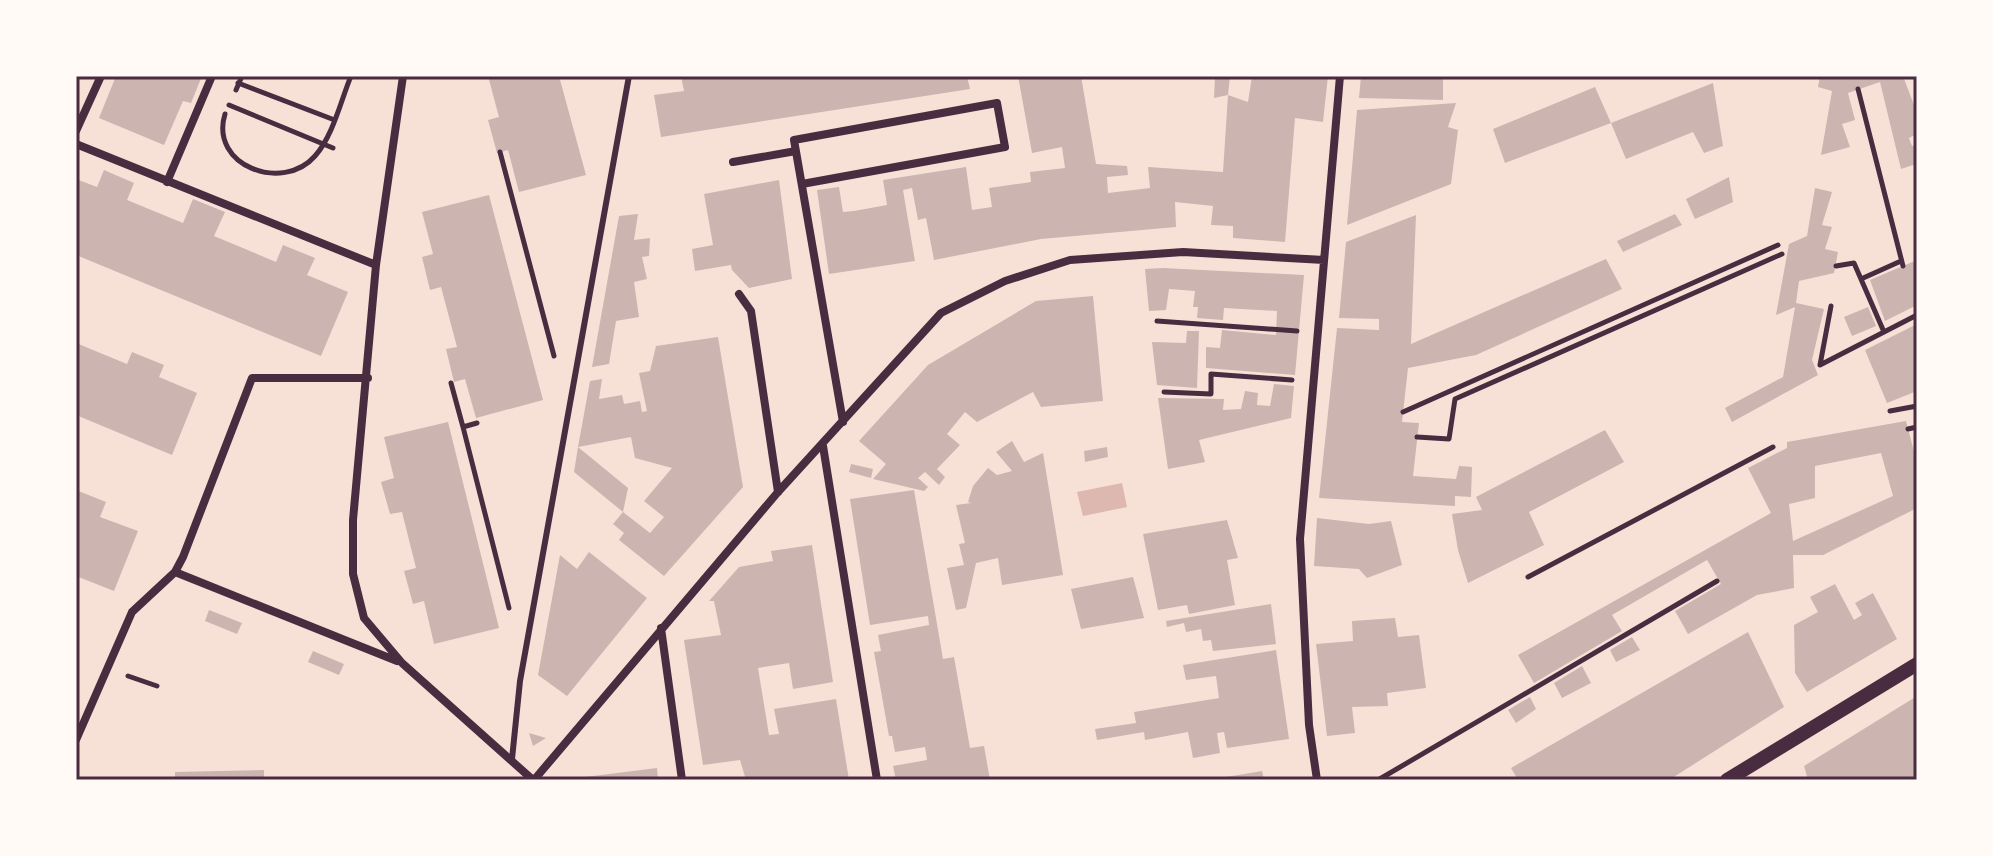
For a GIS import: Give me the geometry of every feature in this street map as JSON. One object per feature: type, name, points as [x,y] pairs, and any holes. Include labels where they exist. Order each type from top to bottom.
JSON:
[{"type":"street","points":[[76,131],[101,76]]},
{"type":"street","points":[[167,182],[212,76]]},
{"type":"street","points":[[403,76],[376,265],[353,520],[353,574],[364,618],[402,663],[534,780],[778,492],[823,446],[931,322],[1005,281],[1089,257],[1183,252],[1324,260]]},
{"type":"street","points":[[1317,780],[1309,725],[1300,539],[1340,76]]},
{"type":"street","points":[[802,184],[1005,147],[997,103],[794,140],[843,422]]},
{"type":"street","points":[[76,144],[376,265]]},
{"type":"street","points":[[733,162],[796,151]]},
{"type":"street","points":[[739,294],[751,311],[778,492]]},
{"type":"street","points":[[76,740],[132,612],[175,572],[252,378],[368,378]]},
{"type":"street","points":[[823,446],[877,780]]},
{"type":"street","points":[[175,572],[402,663]]},
{"type":"street","points":[[661,628],[682,780]]},
{"type":"street","points":[[1727,780],[1917,664]]},
{"type":"lane","points":[[512,759],[523,663],[629,76]]},
{"type":"path","points":[[242,76],[222,129],[224,141],[237,159],[262,173],[281,174],[299,169],[317,155],[351,76]]},
{"type":"path","points":[[230,81],[332,119]]},
{"type":"path","points":[[1858,89],[1902,264],[1861,279]]},
{"type":"path","points":[[229,105],[333,148]]},
{"type":"path","points":[[500,152],[556,367]]},
{"type":"path","points":[[1403,412],[1778,245]]},
{"type":"path","points":[[1417,437],[1449,439],[1455,399],[1782,254]]},
{"type":"path","points":[[1836,266],[1854,263],[1884,332]]},
{"type":"path","points":[[1831,306],[1820,365],[1917,315]]},
{"type":"path","points":[[1157,321],[1318,332]]},
{"type":"path","points":[[1164,392],[1211,394],[1211,374],[1313,382]]},
{"type":"path","points":[[451,383],[523,663]]},
{"type":"path","points":[[1890,411],[1917,406]]},
{"type":"path","points":[[463,427],[477,423]]},
{"type":"path","points":[[1908,429],[1917,427]]},
{"type":"path","points":[[1528,577],[1773,447]]},
{"type":"path","points":[[1378,780],[1717,581]]},
{"type":"path","points":[[118,672],[157,686]]},
{"type":"shaded area","points":[[1122,483],[1127,507],[1083,516],[1077,492]]},
{"type":"building","points":[[116,76],[202,76],[191,103],[183,101],[164,145],[99,118]]},
{"type":"building","points":[[488,76],[559,76],[586,175],[519,192],[508,150],[497,153],[488,120],[499,117]]},
{"type":"building","points":[[681,76],[967,76],[970,89],[661,137],[654,95],[684,91]]},
{"type":"building","points":[[1018,76],[1081,76],[1096,164],[1127,166],[1128,175],[1107,177],[1108,193],[1150,188],[1148,167],[1223,172],[1228,95],[1248,102],[1252,76],[1328,76],[1323,122],[1295,118],[1285,242],[1233,238],[1233,226],[1211,225],[1213,206],[1175,202],[1176,227],[1041,239],[934,260],[926,218],[918,220],[912,188],[903,190],[915,261],[829,274],[817,190],[839,187],[843,212],[854,211],[887,205],[883,180],[966,167],[972,210],[992,207],[989,188],[1031,182],[1030,172],[1065,168],[1062,147],[1032,153]]},
{"type":"building","points":[[1215,76],[1230,76],[1228,95],[1214,98]]},
{"type":"building","points":[[1361,76],[1443,76],[1443,100],[1359,98]]},
{"type":"building","points":[[1820,76],[1903,76],[1917,113],[1917,134],[1909,138],[1912,146],[1917,144],[1917,170],[1913,165],[1901,169],[1880,82],[1848,93],[1855,120],[1842,124],[1850,147],[1821,155],[1832,91],[1818,87]]},
{"type":"building","points":[[1713,83],[1723,146],[1704,153],[1693,132],[1626,159],[1611,123]]},
{"type":"building","points":[[1595,87],[1611,123],[1505,163],[1493,129]]},
{"type":"building","points":[[1456,103],[1448,127],[1458,130],[1451,184],[1347,225],[1357,110]]},
{"type":"building","points":[[104,170],[134,183],[127,200],[183,223],[193,199],[225,212],[214,236],[276,262],[283,245],[315,258],[307,275],[348,292],[321,356],[76,255],[76,179],[97,187]]},
{"type":"building","points":[[1729,177],[1733,202],[1695,219],[1686,199]]},
{"type":"building","points":[[779,180],[792,279],[749,288],[731,265],[695,271],[692,249],[713,245],[704,194]]},
{"type":"building","points":[[1815,188],[1832,192],[1822,225],[1832,227],[1825,249],[1838,252],[1834,273],[1799,281],[1796,303],[1824,309],[1812,360],[1818,375],[1732,422],[1725,408],[1783,377],[1795,307],[1776,315],[1789,244],[1807,236]]},
{"type":"building","points":[[489,195],[543,400],[476,418],[465,379],[454,382],[446,349],[457,347],[441,287],[430,290],[422,257],[433,254],[422,212]]},
{"type":"building","points":[[638,214],[634,240],[650,238],[649,256],[642,257],[647,279],[634,282],[639,317],[616,321],[609,364],[592,367],[619,216]]},
{"type":"building","points":[[1675,214],[1682,225],[1623,252],[1617,241]]},
{"type":"building","points":[[1416,215],[1411,344],[1606,259],[1622,289],[1476,355],[1408,368],[1402,422],[1419,423],[1413,476],[1456,479],[1459,466],[1472,467],[1471,497],[1455,496],[1455,506],[1319,498],[1337,328],[1379,330],[1379,319],[1339,318],[1346,242]]},
{"type":"building","points":[[1917,260],[1917,305],[1885,321],[1870,280]]},
{"type":"building","points":[[1145,269],[1304,275],[1295,375],[1206,368],[1206,347],[1220,348],[1222,330],[1276,335],[1277,311],[1224,308],[1223,320],[1197,318],[1198,307],[1193,307],[1195,291],[1169,289],[1166,310],[1149,311]]},
{"type":"building","points":[[1093,296],[1103,401],[1041,407],[1033,392],[977,422],[965,412],[947,434],[960,445],[937,469],[945,477],[939,485],[925,472],[918,478],[928,487],[924,491],[873,479],[886,464],[859,441],[928,365],[1036,301]]},
{"type":"building","points":[[1868,307],[1876,326],[1852,336],[1844,317]]},
{"type":"building","points":[[1917,324],[1917,391],[1887,403],[1865,350]]},
{"type":"building","points":[[1187,331],[1199,331],[1197,388],[1157,385],[1152,342],[1186,343]]},
{"type":"building","points":[[718,337],[743,487],[664,576],[619,540],[624,533],[613,524],[623,512],[650,533],[664,517],[644,501],[672,468],[635,458],[631,437],[578,447],[590,381],[602,379],[599,399],[622,395],[624,404],[640,401],[642,412],[647,411],[639,373],[650,371],[656,346]]},
{"type":"building","points":[[76,343],[127,364],[132,352],[164,365],[159,377],[197,393],[172,455],[76,415]]},
{"type":"building","points":[[1274,384],[1294,386],[1291,418],[1199,440],[1205,462],[1168,469],[1158,398],[1224,399],[1223,410],[1241,409],[1245,391],[1258,393],[1257,405],[1270,406]]},
{"type":"building","points":[[1906,421],[1917,463],[1917,508],[1823,555],[1793,555],[1794,588],[1757,595],[1688,634],[1675,611],[1721,584],[1707,560],[1612,615],[1622,631],[1534,683],[1518,655],[1771,513],[1748,468],[1787,448],[1787,442]],"holes":[[[1881,453],[1893,496],[1793,541],[1789,504],[1815,498],[1815,466]]]},
{"type":"building","points":[[448,422],[499,628],[434,644],[424,601],[413,604],[404,571],[416,568],[402,512],[390,514],[381,482],[394,478],[384,437]]},
{"type":"building","points":[[1605,430],[1624,462],[1529,512],[1544,545],[1468,583],[1452,514],[1482,510],[1476,497]]},
{"type":"building","points":[[1012,441],[1024,462],[1043,453],[1063,575],[1002,585],[998,558],[976,563],[966,608],[956,610],[947,568],[964,565],[959,544],[965,543],[956,505],[971,503],[968,502],[973,486],[988,468],[997,475],[1012,471],[996,452]]},
{"type":"building","points":[[578,447],[628,488],[623,512],[574,472]]},
{"type":"building","points":[[1107,447],[1108,457],[1085,462],[1084,451]]},
{"type":"building","points":[[851,464],[873,469],[871,478],[849,472]]},
{"type":"building","points":[[76,490],[106,502],[100,517],[138,531],[114,591],[76,576]]},
{"type":"building","points":[[914,490],[943,659],[954,657],[970,748],[984,746],[990,780],[896,780],[893,766],[927,760],[925,747],[895,752],[892,736],[889,736],[874,652],[881,651],[878,635],[929,625],[928,616],[870,625],[850,499]]},
{"type":"building","points":[[1317,518],[1369,524],[1391,521],[1402,565],[1367,578],[1359,569],[1314,566]]},
{"type":"building","points":[[1227,520],[1238,558],[1227,560],[1235,605],[1189,614],[1187,605],[1158,610],[1143,534]]},
{"type":"building","points":[[812,545],[833,682],[793,689],[789,663],[758,668],[769,735],[779,734],[774,709],[836,699],[849,780],[746,780],[740,760],[703,765],[684,640],[721,635],[714,601],[709,601],[739,567],[773,561],[771,551]]},
{"type":"building","points":[[589,552],[647,598],[567,696],[538,675],[560,555],[577,569]]},
{"type":"building","points":[[1133,577],[1144,618],[1081,629],[1071,589]]},
{"type":"building","points":[[1835,584],[1854,620],[1862,615],[1855,603],[1873,593],[1897,639],[1807,692],[1795,673],[1794,625],[1818,612],[1810,597]]},
{"type":"building","points":[[1271,604],[1276,644],[1213,651],[1211,640],[1203,641],[1201,629],[1186,632],[1184,623],[1167,627],[1166,621]]},
{"type":"building","points":[[209,610],[242,623],[237,634],[205,621]]},
{"type":"building","points":[[1395,618],[1398,637],[1419,635],[1426,688],[1387,693],[1388,706],[1352,707],[1355,733],[1327,736],[1316,644],[1353,641],[1352,621]]},
{"type":"building","points":[[1748,632],[1784,707],[1669,780],[1518,780],[1511,768]]},
{"type":"building","points":[[1632,637],[1640,650],[1616,662],[1610,650]]},
{"type":"building","points":[[1276,650],[1289,739],[1227,748],[1224,732],[1217,733],[1220,753],[1193,758],[1188,732],[1145,740],[1144,732],[1097,740],[1095,729],[1136,723],[1134,712],[1219,698],[1216,676],[1186,680],[1183,665]]},
{"type":"building","points":[[313,651],[344,664],[339,675],[308,662]]},
{"type":"building","points":[[1582,666],[1591,683],[1562,698],[1554,683]]},
{"type":"building","points":[[1917,696],[1917,780],[1808,780],[1804,766]]},
{"type":"building","points":[[1530,697],[1536,709],[1516,723],[1508,710]]},
{"type":"building","points":[[529,733],[546,738],[533,746]]},
{"type":"building","points":[[657,768],[658,780],[577,780],[577,778]]},
{"type":"building","points":[[264,770],[264,780],[175,780],[175,772]]},
{"type":"building","points":[[1262,771],[1264,780],[1220,780],[1220,778]]}]
